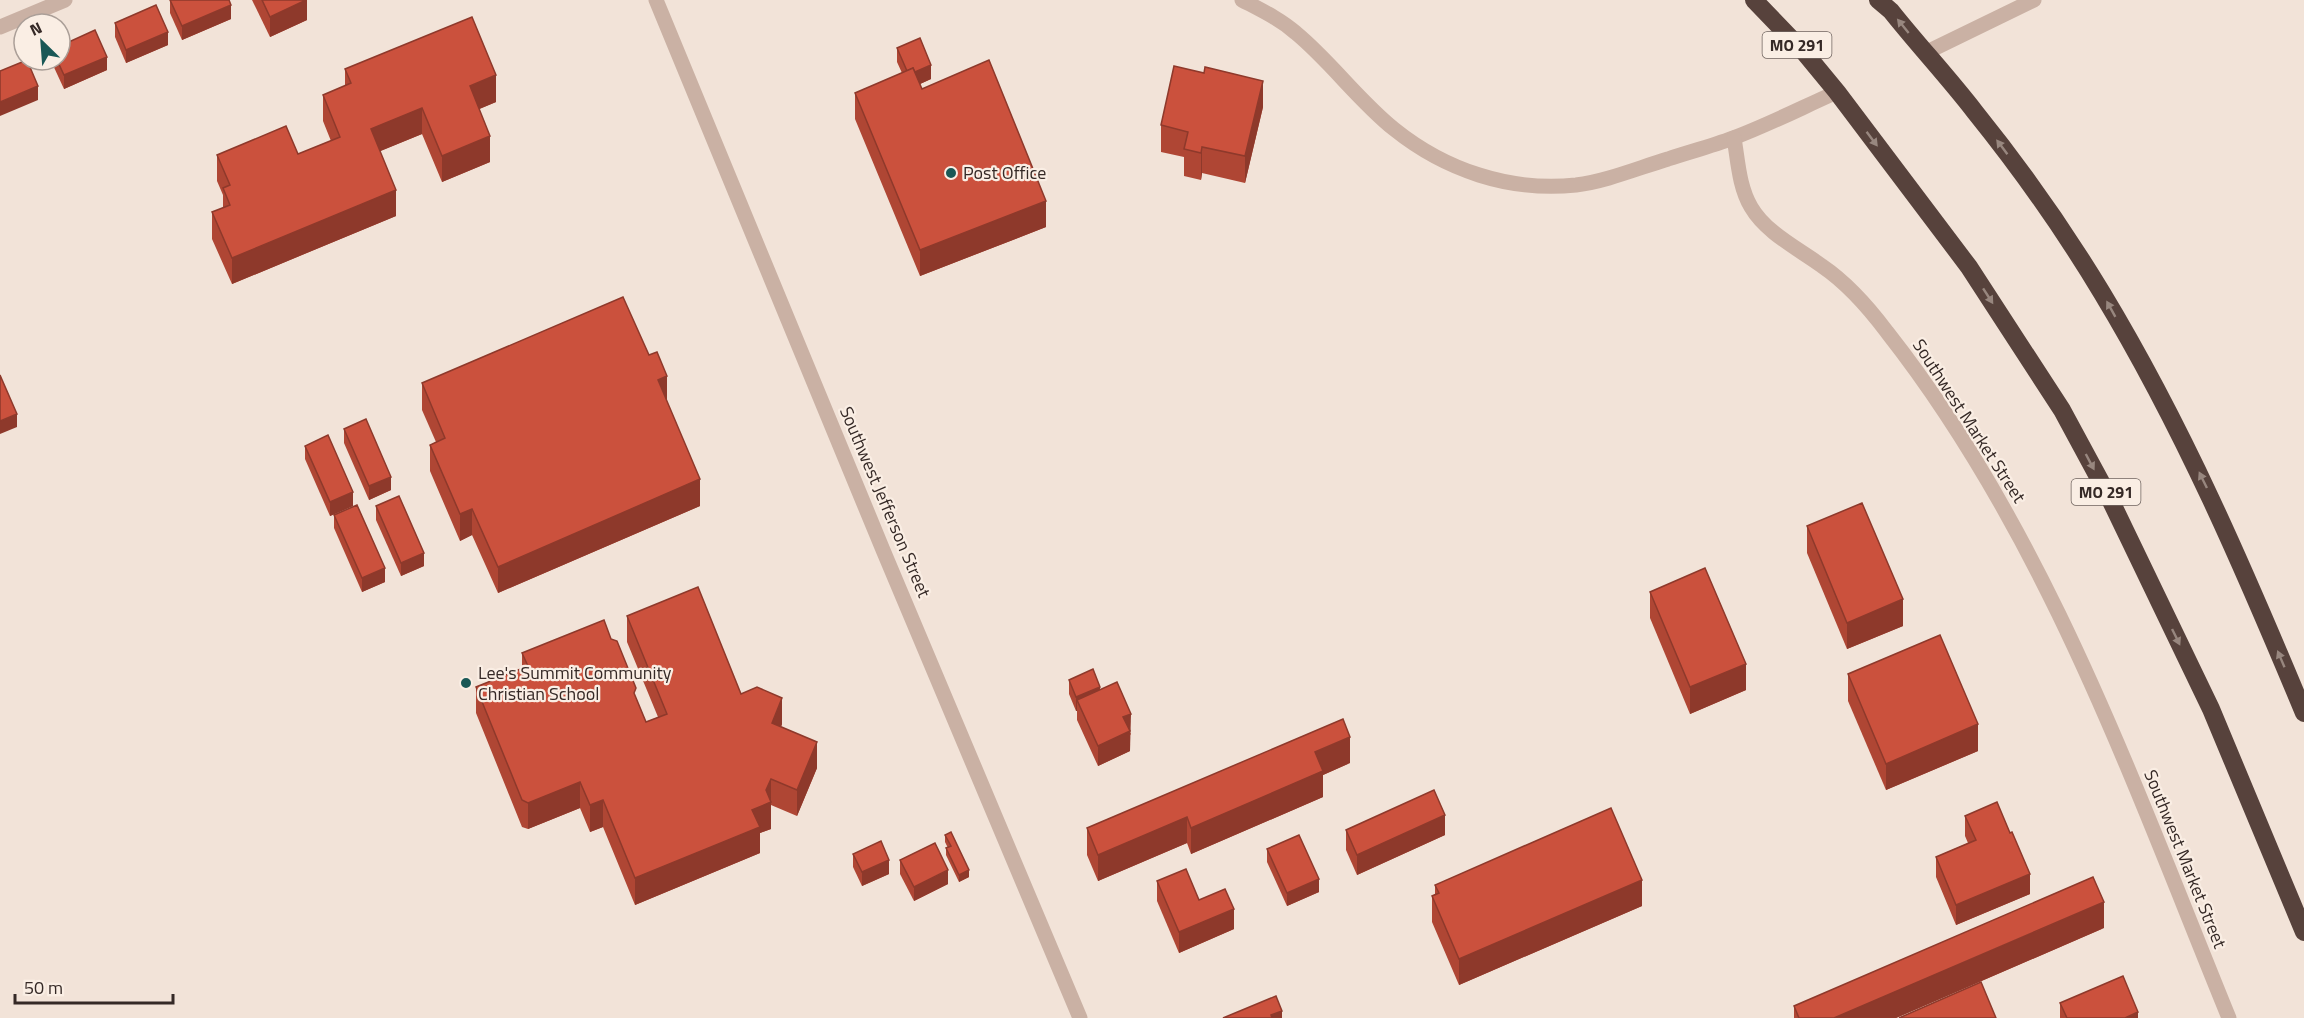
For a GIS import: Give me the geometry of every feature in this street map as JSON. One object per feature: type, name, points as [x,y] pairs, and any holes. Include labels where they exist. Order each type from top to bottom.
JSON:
[{"type":"highway","name":"MO 291","points":[[1754,0],[1804,52],[1837,92],[1969,267],[2062,410],[2109,497],[2211,709],[2304,932]]},
{"type":"highway","points":[[1878,0],[1891,11],[1974,111],[2032,187],[2102,292],[2205,483],[2304,713]]},
{"type":"street","points":[[0,27],[65,0]]},
{"type":"street","name":"Southwest Jefferson Street","points":[[656,0],[883,550],[1080,1018]]},
{"type":"street","points":[[1242,0],[1271,15],[1297,33],[1391,126],[1417,147],[1447,163],[1510,184],[1543,187],[1577,184],[1612,177],[1734,138],[1837,92]]},
{"type":"street","points":[[1925,53],[2034,0]]},
{"type":"street","name":"Southwest Market Street","points":[[1734,138],[1743,192],[1752,210],[1768,227],[1825,267],[1880,323],[1938,401],[2007,515],[2083,669],[2229,1018]]},
{"type":"building","points":[[170,0],[229,0],[231,5],[182,26]]},
{"type":"building","points":[[262,0],[306,0],[270,17]]},
{"type":"building","points":[[156,5],[168,32],[126,50],[115,23]]},
{"type":"building","points":[[472,17],[496,75],[470,86],[490,136],[442,156],[422,108],[371,129],[396,190],[232,258],[212,212],[230,205],[223,188],[230,185],[217,155],[286,126],[298,154],[340,137],[323,95],[351,83],[345,69]]},
{"type":"building","points":[[95,30],[107,57],[72,72],[72,41]]},
{"type":"building","points":[[920,38],[931,65],[915,72],[913,68],[907,71],[897,48]]},
{"type":"building","name":"Post Office","points":[[989,60],[1046,201],[920,250],[855,93],[913,68],[922,89]]},
{"type":"building","points":[[12,66],[12,72],[32,72],[38,86],[0,102],[0,71]]},
{"type":"building","points":[[1174,66],[1204,73],[1205,67],[1263,81],[1245,156],[1202,147],[1201,153],[1184,149],[1188,132],[1161,125]]},
{"type":"building","points":[[623,297],[649,355],[657,352],[667,376],[658,380],[700,479],[498,567],[472,509],[460,514],[430,445],[445,438],[422,383]]},
{"type":"building","points":[[0,375],[17,414],[0,421]]},
{"type":"building","points":[[366,419],[391,477],[369,486],[344,429]]},
{"type":"building","points":[[328,435],[353,492],[330,502],[305,446]]},
{"type":"building","points":[[399,496],[424,553],[401,563],[376,506]]},
{"type":"building","points":[[1862,503],[1903,599],[1847,623],[1807,526]]},
{"type":"building","points":[[357,505],[385,568],[362,578],[334,515]]},
{"type":"building","points":[[1705,568],[1746,664],[1690,687],[1650,592]]},
{"type":"building","points":[[698,587],[741,694],[757,687],[782,698],[772,723],[817,742],[797,790],[771,779],[766,790],[771,802],[752,810],[760,827],[635,878],[603,800],[590,805],[580,782],[528,803],[522,800],[476,687],[528,666],[522,653],[604,620],[611,639],[617,641],[636,688],[634,693],[646,722],[667,714],[627,616]]},
{"type":"building","points":[[1940,635],[1978,724],[1886,764],[1848,674]]},
{"type":"building","points":[[1093,669],[1100,687],[1076,697],[1069,680]]},
{"type":"building","points":[[1117,682],[1131,714],[1123,717],[1130,731],[1098,746],[1077,700]]},
{"type":"building","points":[[1343,719],[1350,737],[1315,752],[1323,771],[1191,828],[1187,817],[1098,855],[1087,828]]},
{"type":"building","points":[[1434,790],[1445,815],[1357,855],[1346,830]]},
{"type":"building","points":[[1997,802],[2030,874],[1956,905],[1936,857],[1976,840],[1965,816]]},
{"type":"building","points":[[1611,808],[1642,880],[1459,959],[1432,896],[1439,893],[1435,885]]},
{"type":"building","points":[[951,832],[969,870],[959,875],[946,848],[951,846],[945,835]]},
{"type":"building","points":[[1299,835],[1319,879],[1287,893],[1267,849]]},
{"type":"building","points":[[881,841],[889,860],[862,872],[853,854]]},
{"type":"building","points":[[935,843],[948,870],[914,887],[900,860]]},
{"type":"building","points":[[1186,869],[1199,900],[1225,889],[1234,909],[1179,932],[1157,881]]},
{"type":"building","points":[[2093,877],[2104,902],[1834,1018],[1799,1018],[1794,1006]]},
{"type":"building","points":[[2123,976],[2138,1012],[2125,1018],[2067,1018],[2060,1003]]},
{"type":"building","points":[[1981,982],[1996,1018],[1899,1018]]},
{"type":"building","points":[[1276,996],[1282,1011],[1271,1015],[1272,1018],[1223,1018]]},
{"type":"place","name":"Post Office","points":[[951,173]]},
{"type":"place","name":"Lee's Summit Community Christian School","points":[[466,683]]}]
